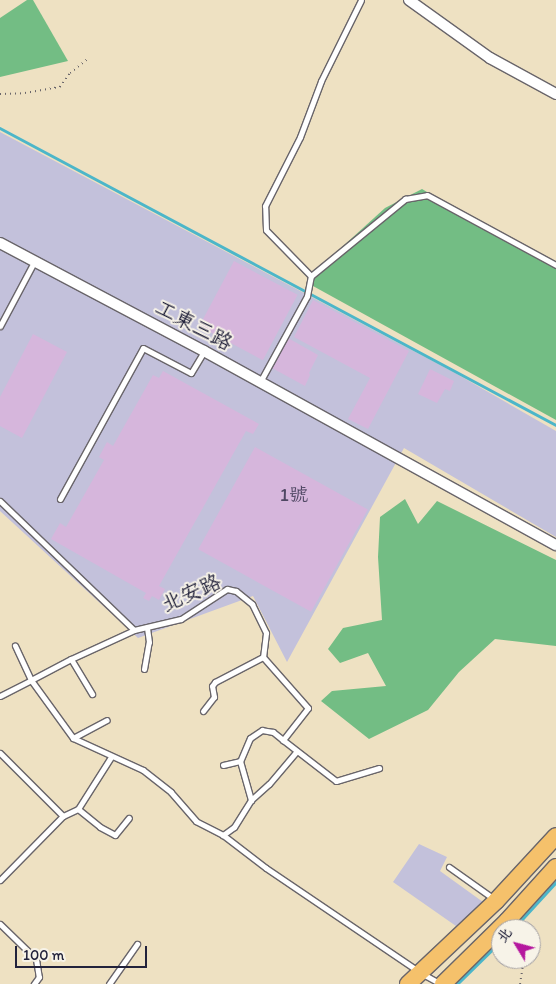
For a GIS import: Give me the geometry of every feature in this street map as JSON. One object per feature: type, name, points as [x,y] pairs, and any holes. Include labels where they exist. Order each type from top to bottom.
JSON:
[{"type":"main road","points":[[408,984],[496,901],[556,836]]},
{"type":"main road","points":[[442,984],[507,921],[556,867]]},
{"type":"street","points":[[409,0],[490,58],[556,94]]},
{"type":"street","name":"工東三路","points":[[0,243],[204,351],[556,545]]},
{"type":"lane","points":[[311,276],[266,230],[265,206],[300,137],[321,80],[361,0]]},
{"type":"lane","points":[[260,382],[307,296],[311,276],[406,199],[427,195],[556,265]]},
{"type":"lane","points":[[0,326],[34,262]]},
{"type":"lane","points":[[60,499],[142,348],[191,373],[204,351]]},
{"type":"lane","points":[[0,500],[134,630]]},
{"type":"lane","name":"北安路","points":[[0,696],[71,659],[134,630],[181,619],[227,589],[236,591],[252,604],[266,633],[263,658]]},
{"type":"lane","points":[[144,669],[149,642],[147,627]]},
{"type":"lane","points":[[15,646],[32,680],[73,738],[143,770],[171,792],[196,821],[223,835],[266,868],[421,973],[442,984]]},
{"type":"lane","points":[[203,711],[214,697],[212,686],[215,682],[263,658],[308,708],[283,740]]},
{"type":"lane","points":[[71,659],[92,694]]},
{"type":"lane","points":[[73,738],[107,720]]},
{"type":"lane","points":[[251,800],[240,761],[250,738],[262,730],[273,732],[336,781],[379,768]]},
{"type":"lane","points":[[223,835],[234,827],[251,800],[269,784],[297,751]]},
{"type":"lane","points":[[0,753],[63,816]]},
{"type":"lane","points":[[0,880],[63,816],[78,810],[111,757]]},
{"type":"lane","points":[[223,765],[240,761]]},
{"type":"lane","points":[[78,810],[100,827],[116,835],[121,831],[129,818]]},
{"type":"lane","points":[[449,867],[496,901]]},
{"type":"lane","points":[[0,924],[36,959],[39,977],[34,984]]},
{"type":"lane","points":[[109,984],[137,944]]},
{"type":"path","points":[[0,94],[26,93],[60,87],[70,73],[87,59]]},
{"type":"path","points":[[520,984],[522,969]]},
{"type":"shaded area","points":[[0,132],[455,373],[556,431],[556,537],[404,448],[287,662],[253,596],[138,638],[0,511]]},
{"type":"shaded area","points":[[419,844],[447,857],[440,871],[483,902],[456,926],[393,882]]},
{"type":"green space","points":[[27,0],[33,0],[68,61],[0,77],[0,18]]},
{"type":"green space","points":[[422,189],[556,268],[556,420],[313,286],[309,277],[385,208]]},
{"type":"green space","points":[[405,499],[418,524],[437,501],[556,560],[556,646],[495,639],[459,672],[428,710],[369,739],[321,701],[332,691],[386,686],[368,653],[340,663],[328,649],[343,628],[382,620],[378,557],[380,517]]},
{"type":"building","points":[[234,261],[298,295],[263,360],[199,326]]},
{"type":"building","points":[[313,300],[409,351],[368,429],[348,419],[370,378],[294,337]]},
{"type":"building","points":[[33,334],[67,352],[22,438],[0,426],[0,397]]},
{"type":"building","points":[[288,338],[318,355],[305,386],[272,368]]},
{"type":"building","points":[[430,369],[454,381],[450,391],[445,389],[437,403],[418,394]]},
{"type":"building","points":[[163,371],[259,424],[253,434],[246,431],[159,586],[165,589],[159,600],[152,596],[149,601],[143,598],[146,593],[51,539],[60,523],[66,527],[104,460],[99,457],[107,442],[113,446],[153,375],[159,378]]},
{"type":"building","points":[[255,447],[368,510],[311,612],[198,549]]},
{"type":"waterway","points":[[0,128],[556,425]]},
{"type":"waterway","points":[[522,919],[556,882]]},
{"type":"waterway","points":[[457,984],[491,951]]}]
